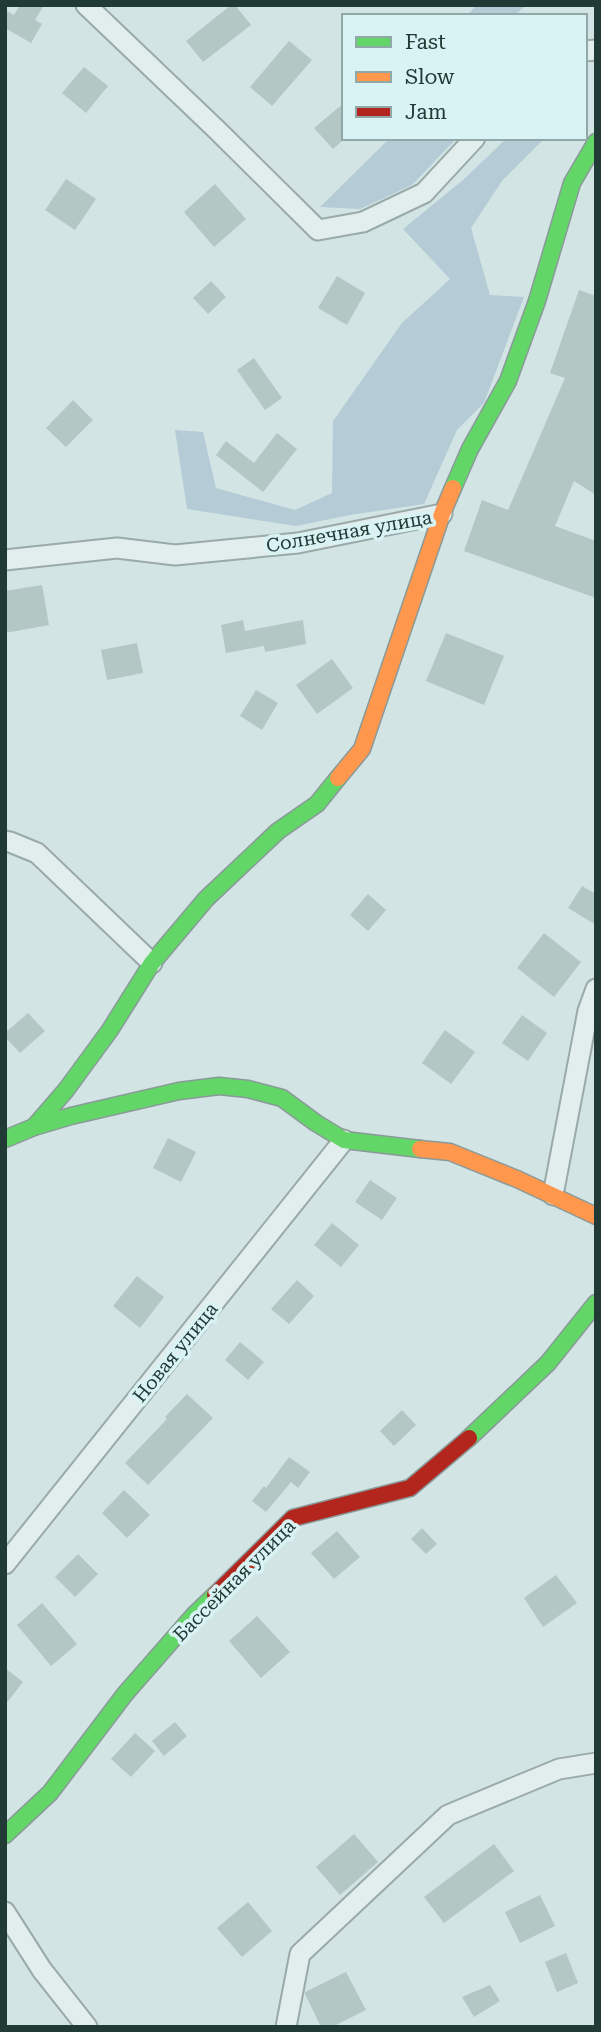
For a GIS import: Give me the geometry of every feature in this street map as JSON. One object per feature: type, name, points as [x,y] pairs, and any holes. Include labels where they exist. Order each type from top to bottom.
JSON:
[{"type":"street","points":[[86,5],[318,230],[363,222],[424,193],[473,140]]},
{"type":"street","points":[[34,1127],[103,1040],[152,963],[206,899],[278,831],[317,804],[362,749],[442,514],[470,449],[508,381],[537,301],[572,183],[596,142]]},
{"type":"street","name":"Солнечная улица","points":[[5,560],[117,548],[175,555],[298,543],[442,514]]},
{"type":"street","points":[[5,841],[37,853],[152,963]]},
{"type":"street","points":[[553,1195],[588,1011],[596,989]]},
{"type":"street","points":[[5,1139],[71,1116],[179,1091],[219,1086],[248,1089],[282,1098],[345,1140],[450,1152],[596,1216]]},
{"type":"street","name":"Новая улица","points":[[5,1564],[345,1140]]},
{"type":"street","name":"Бассейная улица","points":[[5,1835],[50,1793],[125,1694],[194,1615],[293,1518],[410,1488],[463,1444],[548,1363],[596,1303]]},
{"type":"street","points":[[286,2027],[300,1954],[447,1815],[559,1769],[596,1763]]},
{"type":"street","points":[[5,1912],[42,1970],[87,2027]]},
{"type":"shaded area","points":[[477,5],[526,5],[516,14],[468,14]]},
{"type":"shaded area","points":[[388,140],[455,140],[412,185],[360,209],[320,207]]},
{"type":"shaded area","points":[[505,140],[543,140],[502,181],[471,228],[490,295],[524,297],[484,403],[457,430],[424,504],[296,526],[187,509],[175,430],[203,432],[216,488],[295,510],[332,493],[333,421],[402,323],[450,279],[403,229],[463,180]]},
{"type":"building","points":[[20,5],[44,5],[35,20],[42,24],[31,43],[5,28],[5,10],[14,15]]},
{"type":"building","points":[[231,5],[235,5],[251,25],[203,62],[186,41]]},
{"type":"building","points":[[289,41],[312,60],[272,106],[250,87]]},
{"type":"building","points":[[84,67],[108,86],[86,113],[62,93]]},
{"type":"building","points":[[342,105],[343,140],[333,149],[314,128]]},
{"type":"building","points":[[66,179],[96,199],[75,230],[45,210]]},
{"type":"building","points":[[215,184],[246,219],[214,247],[184,212]]},
{"type":"building","points":[[337,276],[365,293],[347,325],[318,308]]},
{"type":"building","points":[[211,281],[226,297],[208,314],[193,298]]},
{"type":"building","points":[[579,290],[596,296],[596,495],[574,481],[555,526],[596,541],[596,598],[464,551],[482,500],[508,510],[565,378],[550,373]]},
{"type":"building","points":[[254,358],[282,398],[265,410],[237,370]]},
{"type":"building","points":[[73,400],[93,420],[66,447],[46,428]]},
{"type":"building","points":[[277,433],[297,449],[263,492],[216,455],[226,441],[254,463]]},
{"type":"building","points":[[42,585],[49,625],[5,633],[5,591]]},
{"type":"building","points":[[243,620],[245,631],[303,620],[306,644],[265,652],[264,646],[226,653],[221,625]]},
{"type":"building","points":[[446,633],[504,656],[484,705],[426,681]]},
{"type":"building","points":[[137,643],[143,673],[107,680],[101,650]]},
{"type":"building","points":[[332,659],[353,688],[317,714],[296,685]]},
{"type":"building","points":[[256,690],[278,703],[262,730],[240,716]]},
{"type":"building","points":[[582,886],[596,894],[596,925],[568,908]]},
{"type":"building","points":[[368,894],[386,910],[368,931],[350,915]]},
{"type":"building","points":[[544,933],[581,962],[554,997],[517,968]]},
{"type":"building","points":[[28,1013],[45,1031],[20,1053],[5,1037],[5,1033]]},
{"type":"building","points":[[522,1015],[547,1033],[528,1061],[502,1043]]},
{"type":"building","points":[[445,1030],[475,1052],[451,1084],[422,1063]]},
{"type":"building","points":[[168,1138],[196,1152],[181,1182],[153,1168]]},
{"type":"building","points":[[370,1180],[397,1198],[382,1220],[355,1202]]},
{"type":"building","points":[[332,1223],[359,1245],[341,1267],[314,1245]]},
{"type":"building","points":[[137,1276],[164,1297],[140,1328],[113,1306]]},
{"type":"building","points":[[297,1280],[314,1296],[289,1324],[271,1309]]},
{"type":"building","points":[[240,1342],[264,1362],[248,1380],[225,1360]]},
{"type":"building","points":[[187,1394],[213,1418],[148,1485],[125,1463]]},
{"type":"building","points":[[402,1410],[416,1425],[394,1446],[380,1431]]},
{"type":"building","points":[[289,1457],[310,1472],[298,1488],[291,1482],[266,1512],[252,1501],[264,1486],[266,1488]]},
{"type":"building","points":[[124,1490],[150,1515],[127,1538],[102,1513]]},
{"type":"building","points":[[422,1528],[437,1544],[426,1554],[411,1539]]},
{"type":"building","points":[[337,1531],[360,1557],[334,1579],[311,1553]]},
{"type":"building","points":[[78,1554],[98,1574],[75,1597],[55,1577]]},
{"type":"building","points":[[556,1575],[577,1603],[543,1627],[524,1598]]},
{"type":"building","points":[[42,1603],[77,1644],[51,1666],[17,1625]]},
{"type":"building","points":[[257,1616],[290,1652],[261,1678],[229,1641]]},
{"type":"building","points":[[5,1668],[23,1682],[5,1705]]},
{"type":"building","points":[[175,1722],[187,1736],[164,1756],[152,1741]]},
{"type":"building","points":[[135,1733],[155,1751],[131,1777],[111,1759]]},
{"type":"building","points":[[354,1834],[378,1862],[340,1895],[316,1867]]},
{"type":"building","points":[[494,1844],[514,1871],[444,1923],[424,1897]]},
{"type":"building","points":[[540,1895],[555,1926],[520,1943],[505,1912]]},
{"type":"building","points":[[248,1902],[272,1931],[242,1957],[217,1928]]},
{"type":"building","points":[[566,1953],[578,1983],[557,1992],[545,1962]]},
{"type":"building","points":[[346,1972],[366,2010],[332,2027],[321,2027],[305,1992]]},
{"type":"building","points":[[490,1985],[500,2001],[474,2017],[462,1997]]},
{"type":"traffic: fast","points":[[453,488],[470,449],[508,381],[537,301],[572,183],[596,142]]},
{"type":"traffic: fast","points":[[34,1127],[66,1090],[110,1030],[152,963],[206,899],[278,831],[317,804],[338,778]]},
{"type":"traffic: fast","points":[[5,1139],[71,1116],[179,1091],[219,1086],[248,1089],[282,1098],[344,1140],[420,1149]]},
{"type":"traffic: fast","points":[[469,1438],[548,1363],[596,1303]]},
{"type":"traffic: fast","points":[[5,1835],[50,1793],[125,1694],[215,1595]]},
{"type":"traffic: slow","points":[[338,778],[362,749],[453,488]]},
{"type":"traffic: slow","points":[[420,1149],[450,1152],[517,1179],[596,1216]]},
{"type":"traffic: jam","points":[[215,1595],[293,1518],[410,1488],[469,1438]]}]
